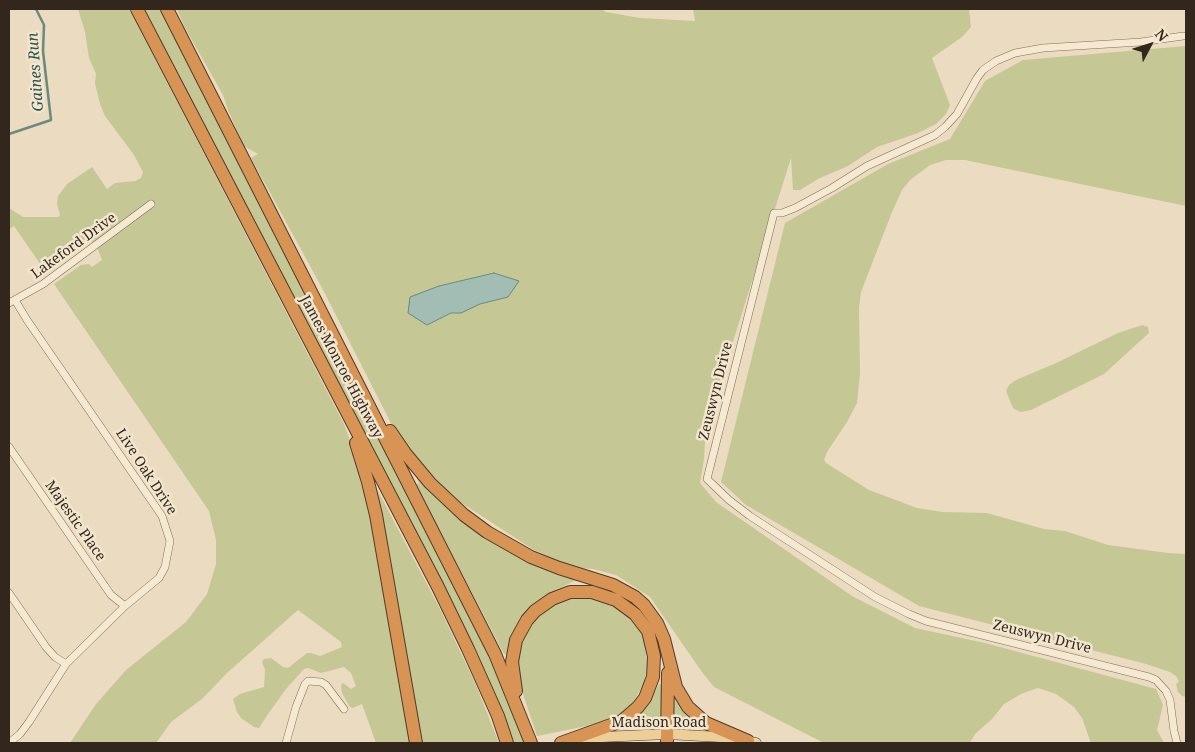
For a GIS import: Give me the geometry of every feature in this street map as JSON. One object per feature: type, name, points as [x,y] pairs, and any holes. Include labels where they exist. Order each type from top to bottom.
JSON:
[{"type":"highway","name":"James Monroe Highway","points":[[137,9],[338,394],[468,649],[498,716],[507,743]]},
{"type":"highway","name":"James Monroe Highway","points":[[167,9],[495,654],[531,743]]},
{"type":"highway","points":[[358,383],[405,454],[446,500],[479,526],[508,545],[559,568],[613,585],[635,597],[644,605],[657,623],[664,639],[676,687],[688,707],[706,723],[752,742]]},
{"type":"highway","points":[[338,394],[360,453],[370,490],[416,743]]},
{"type":"highway","points":[[520,714],[513,672],[513,652],[521,630],[535,611],[552,599],[570,592],[592,592],[607,596],[623,604],[642,622],[652,644],[654,677],[650,688],[638,707],[622,721],[562,743]]},
{"type":"highway","points":[[667,653],[667,739]]},
{"type":"main road","name":"Madison Road","points":[[562,743],[602,737],[667,739],[711,736],[752,742]]},
{"type":"street","name":"Zeuswyn Drive","points":[[1177,743],[1170,700],[1166,691],[1156,680],[926,621],[909,614],[876,597],[750,516],[729,500],[708,479],[774,213],[788,211],[832,188],[868,166],[935,135],[946,127],[957,114],[970,88],[983,70],[996,61],[1018,52],[1043,48],[1141,42],[1183,36]]},
{"type":"street","name":"Lakeford Drive","points":[[12,301],[43,284],[150,204]]},
{"type":"street","name":"Live Oak Drive","points":[[9,743],[20,734],[29,722],[66,664],[124,606],[159,578],[165,567],[170,541],[162,516],[12,301]]},
{"type":"street","name":"Majestic Place","points":[[9,447],[111,595],[124,606]]},
{"type":"street","points":[[9,593],[46,647],[55,657],[66,664]]},
{"type":"street","points":[[286,743],[296,707],[308,681],[321,682],[326,685],[344,709]]},
{"type":"green space","points":[[78,9],[129,9],[344,424],[367,487],[410,743],[376,743],[362,704],[353,708],[350,707],[342,693],[341,685],[343,683],[351,689],[356,686],[351,673],[344,667],[321,673],[308,668],[304,669],[286,689],[259,728],[254,727],[241,718],[233,699],[240,694],[264,687],[265,670],[262,662],[264,659],[271,658],[283,667],[288,668],[307,653],[320,656],[342,647],[341,642],[298,610],[227,673],[202,699],[171,722],[156,743],[70,743],[96,704],[126,670],[186,622],[207,594],[216,564],[216,540],[209,511],[54,284],[81,265],[89,264],[92,267],[102,260],[97,247],[90,239],[45,271],[14,226],[9,229],[9,208],[23,217],[58,217],[60,215],[57,204],[58,196],[67,184],[92,167],[107,189],[115,183],[135,181],[141,178],[143,172],[134,155],[105,116],[100,104],[95,83],[96,74],[89,58],[85,32]]},
{"type":"green space","points":[[144,9],[161,9],[486,647],[525,743],[513,743],[504,717]]},
{"type":"green space","points":[[177,9],[601,9],[606,12],[640,18],[695,21],[693,9],[969,9],[971,27],[962,37],[932,58],[950,105],[946,114],[936,124],[918,133],[877,147],[848,166],[820,178],[800,190],[793,190],[791,158],[706,427],[700,483],[716,502],[852,596],[915,628],[985,643],[1156,689],[1163,705],[1157,730],[1164,743],[1091,743],[1082,718],[1074,707],[1056,694],[1038,688],[1021,694],[1004,704],[992,719],[975,734],[970,743],[824,743],[714,687],[650,597],[616,575],[593,569],[575,568],[534,550],[457,500],[425,468],[393,427],[321,286],[251,158],[258,154],[244,146],[223,95],[184,26]]},
{"type":"green space","points":[[1186,46],[1186,206],[965,160],[946,160],[930,165],[910,180],[902,190],[892,212],[861,292],[859,308],[860,373],[857,403],[824,460],[869,490],[917,508],[943,512],[987,513],[1044,529],[1065,531],[1108,545],[1186,554],[1186,697],[1178,692],[1176,684],[1179,681],[1170,672],[1146,664],[919,606],[746,505],[721,482],[785,223],[888,164],[950,139],[985,81],[1023,60]]},
{"type":"green space","points":[[1142,325],[1148,327],[1149,333],[1104,374],[1031,410],[1020,412],[1013,408],[1006,391],[1009,385],[1016,380],[1118,333]]},
{"type":"green space","points":[[420,475],[439,495],[575,581],[548,594],[535,603],[508,655],[504,654],[416,485],[419,483],[417,478]]},
{"type":"green space","points":[[370,476],[439,607],[476,685],[499,743],[421,743]]},
{"type":"green space","points":[[579,596],[602,598],[630,615],[642,634],[645,643],[647,664],[645,681],[634,701],[618,716],[597,724],[537,736],[522,691],[516,665],[524,632],[548,604]]},
{"type":"green space","points":[[659,684],[665,685],[663,727],[647,724],[624,730],[620,728],[650,701]]},
{"type":"green space","points":[[672,689],[711,728],[671,726]]},
{"type":"shaded area","points":[[494,273],[519,281],[508,297],[480,304],[461,313],[451,313],[427,325],[408,313],[410,297],[439,286]]},
{"type":"waterway","name":"Gaines Run","points":[[9,134],[51,120],[43,51],[44,25],[36,9]]}]
